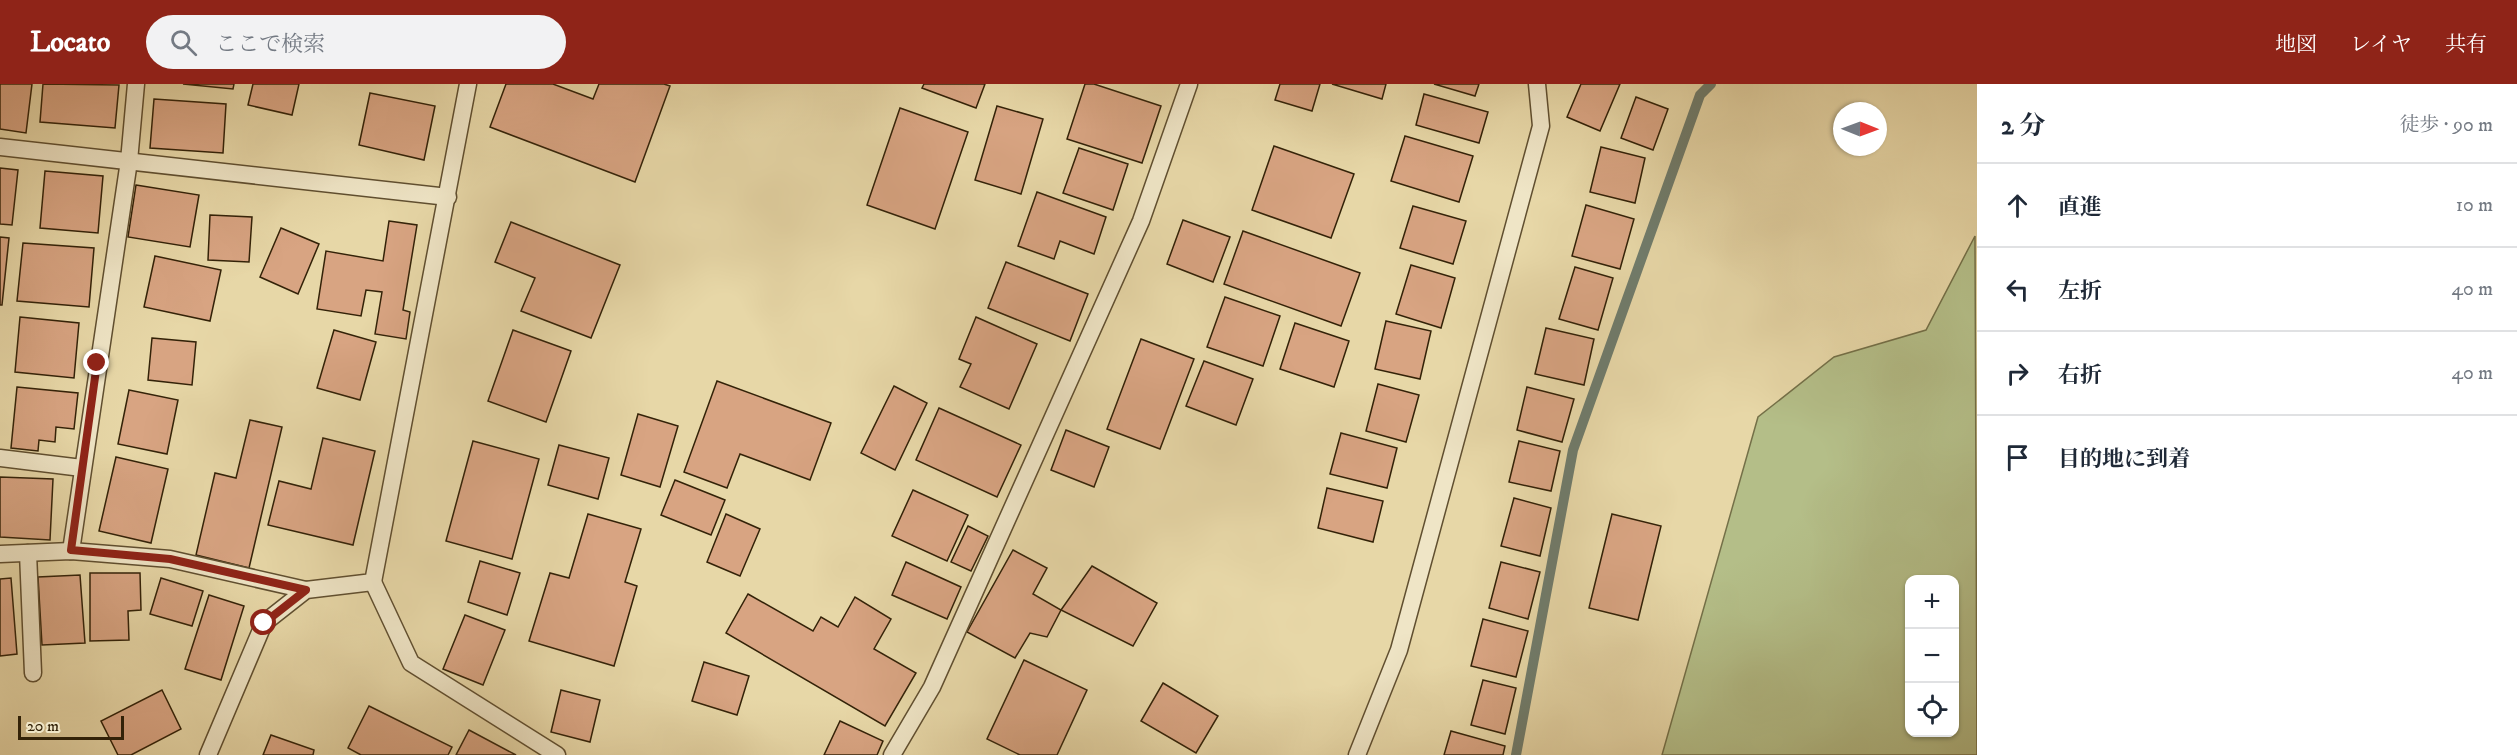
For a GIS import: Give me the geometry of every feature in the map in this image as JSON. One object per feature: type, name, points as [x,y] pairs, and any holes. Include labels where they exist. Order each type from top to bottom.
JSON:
[{"type":"lane","points":[[71,550],[129,162],[136,84]]},
{"type":"lane","points":[[468,84],[373,582],[411,663],[556,755]]},
{"type":"lane","points":[[892,755],[932,687],[1137,231],[1189,84]]},
{"type":"lane","points":[[1357,755],[1399,650],[1538,138],[1541,126],[1537,84]]},
{"type":"lane","points":[[0,147],[448,197]]},
{"type":"lane","points":[[0,458],[82,468]]},
{"type":"lane","points":[[0,554],[71,550],[170,559],[306,590],[373,582]]},
{"type":"lane","points":[[28,553],[33,673]]},
{"type":"lane","points":[[208,755],[264,623],[306,590]]},
{"type":"green space","points":[[1975,236],[1977,755],[1662,755],[1758,417],[1834,357],[1926,330]]},
{"type":"building","points":[[0,84],[32,84],[26,133],[0,129]]},
{"type":"building","points":[[43,84],[119,85],[115,128],[40,122]]},
{"type":"building","points":[[183,84],[234,84],[233,89]]},
{"type":"building","points":[[253,84],[299,84],[292,115],[248,105]]},
{"type":"building","points":[[506,84],[553,84],[593,99],[599,84],[664,84],[670,86],[635,182],[490,127]]},
{"type":"building","points":[[924,84],[985,84],[976,108],[922,88]]},
{"type":"building","points":[[1085,84],[1094,84],[1161,106],[1142,163],[1067,139]]},
{"type":"building","points":[[1280,84],[1320,84],[1312,111],[1275,100]]},
{"type":"building","points":[[1332,84],[1386,84],[1382,99]]},
{"type":"building","points":[[1434,84],[1479,84],[1475,96]]},
{"type":"building","points":[[1581,84],[1620,84],[1600,131],[1567,117]]},
{"type":"building","points":[[370,93],[435,106],[424,160],[359,145]]},
{"type":"building","points":[[1424,94],[1488,112],[1479,143],[1416,125]]},
{"type":"building","points":[[1636,97],[1668,109],[1653,150],[1621,138]]},
{"type":"building","points":[[154,99],[226,104],[223,153],[150,148]]},
{"type":"building","points":[[997,106],[1043,119],[1021,194],[975,180]]},
{"type":"building","points":[[900,108],[968,132],[935,229],[867,205]]},
{"type":"building","points":[[1405,136],[1473,156],[1459,202],[1391,181]]},
{"type":"building","points":[[1274,146],[1354,174],[1331,238],[1252,210]]},
{"type":"building","points":[[1601,147],[1645,158],[1635,203],[1590,192]]},
{"type":"building","points":[[1079,148],[1128,164],[1113,210],[1063,193]]},
{"type":"building","points":[[0,168],[18,170],[12,225],[0,224]]},
{"type":"building","points":[[45,171],[103,176],[98,233],[40,228]]},
{"type":"building","points":[[136,185],[199,195],[190,247],[128,237]]},
{"type":"building","points":[[1037,192],[1106,217],[1094,254],[1060,241],[1054,259],[1018,246]]},
{"type":"building","points":[[1586,205],[1634,219],[1620,269],[1572,256]]},
{"type":"building","points":[[1413,206],[1466,221],[1453,264],[1400,248]]},
{"type":"building","points":[[210,215],[252,217],[249,262],[208,260]]},
{"type":"building","points":[[1183,220],[1230,237],[1213,282],[1167,264]]},
{"type":"building","points":[[389,221],[417,225],[403,310],[410,312],[406,339],[375,334],[382,292],[366,290],[361,316],[317,309],[326,251],[383,261]]},
{"type":"building","points":[[511,222],[620,265],[591,338],[521,311],[535,278],[495,262]]},
{"type":"building","points":[[281,228],[319,244],[298,294],[260,277]]},
{"type":"building","points":[[1243,231],[1360,273],[1341,326],[1224,284]]},
{"type":"building","points":[[0,237],[9,238],[2,305],[0,305]]},
{"type":"building","points":[[23,243],[94,248],[89,307],[17,301]]},
{"type":"building","points":[[155,256],[221,270],[210,321],[144,307]]},
{"type":"building","points":[[1006,262],[1088,294],[1070,341],[988,308]]},
{"type":"building","points":[[1411,265],[1455,278],[1441,328],[1396,314]]},
{"type":"building","points":[[1575,267],[1613,278],[1598,330],[1559,319]]},
{"type":"building","points":[[1225,297],[1280,316],[1263,366],[1207,347]]},
{"type":"building","points":[[20,317],[79,323],[74,378],[15,372]]},
{"type":"building","points":[[976,317],[1037,344],[1009,409],[960,387],[971,364],[959,359]]},
{"type":"building","points":[[1386,321],[1431,331],[1420,379],[1375,369]]},
{"type":"building","points":[[1295,323],[1349,341],[1334,387],[1280,369]]},
{"type":"building","points":[[1546,328],[1594,339],[1584,385],[1535,374]]},
{"type":"building","points":[[334,330],[376,342],[360,400],[317,388]]},
{"type":"building","points":[[513,330],[571,351],[546,422],[488,401]]},
{"type":"building","points":[[152,338],[196,342],[192,385],[148,380]]},
{"type":"building","points":[[1141,339],[1194,359],[1160,449],[1107,429]]},
{"type":"building","points":[[1204,361],[1253,379],[1236,425],[1186,406]]},
{"type":"building","points":[[717,381],[831,423],[810,480],[740,454],[727,488],[684,472]]},
{"type":"building","points":[[1378,384],[1419,395],[1406,442],[1366,431]]},
{"type":"building","points":[[894,386],[927,403],[895,470],[861,453]]},
{"type":"building","points":[[17,387],[78,393],[74,429],[56,427],[55,442],[39,440],[38,451],[11,448]]},
{"type":"building","points":[[1527,387],[1574,399],[1562,442],[1517,430]]},
{"type":"building","points":[[129,390],[178,400],[167,454],[118,444]]},
{"type":"building","points":[[939,408],[1021,445],[997,497],[916,460]]},
{"type":"building","points":[[638,414],[678,426],[660,487],[621,475]]},
{"type":"building","points":[[250,420],[282,427],[249,568],[196,555],[215,473],[236,478]]},
{"type":"building","points":[[1066,430],[1109,447],[1094,487],[1051,470]]},
{"type":"building","points":[[1341,433],[1397,448],[1387,488],[1330,474]]},
{"type":"building","points":[[323,438],[375,451],[353,545],[268,525],[279,481],[311,489]]},
{"type":"building","points":[[473,441],[539,459],[512,559],[446,541]]},
{"type":"building","points":[[1519,441],[1560,451],[1551,491],[1509,482]]},
{"type":"building","points":[[559,445],[609,458],[598,499],[548,485]]},
{"type":"building","points":[[116,457],[168,469],[151,543],[99,531]]},
{"type":"building","points":[[0,477],[53,479],[50,540],[0,537]]},
{"type":"building","points":[[675,480],[725,500],[711,535],[661,515]]},
{"type":"building","points":[[1327,488],[1383,501],[1373,542],[1318,528]]},
{"type":"building","points":[[913,490],[968,515],[947,561],[892,536]]},
{"type":"building","points":[[1514,498],[1551,508],[1540,556],[1501,546]]},
{"type":"building","points":[[588,514],[641,529],[625,582],[637,586],[614,666],[529,641],[550,573],[569,578]]},
{"type":"building","points":[[726,514],[760,529],[740,576],[707,562]]},
{"type":"building","points":[[1612,514],[1661,526],[1638,620],[1589,608]]},
{"type":"building","points":[[968,526],[988,536],[971,571],[951,562]]},
{"type":"building","points":[[1013,550],[1047,568],[1033,594],[1061,610],[1047,637],[1030,633],[1015,658],[967,632]]},
{"type":"building","points":[[480,561],[520,573],[507,615],[468,602]]},
{"type":"building","points":[[906,562],[961,587],[947,619],[892,595]]},
{"type":"building","points":[[1501,562],[1540,572],[1528,619],[1489,608]]},
{"type":"building","points":[[1092,566],[1157,603],[1133,646],[1061,610]]},
{"type":"building","points":[[90,573],[140,573],[141,610],[128,611],[129,640],[90,641]]},
{"type":"building","points":[[80,575],[85,643],[42,645],[38,577]]},
{"type":"building","points":[[11,578],[17,654],[0,656],[0,579]]},
{"type":"building","points":[[161,578],[203,591],[192,626],[150,614]]},
{"type":"building","points":[[748,594],[813,631],[821,617],[838,627],[855,597],[891,619],[874,649],[916,673],[885,726],[726,633]]},
{"type":"building","points":[[209,595],[244,606],[221,680],[185,669]]},
{"type":"building","points":[[465,615],[505,630],[483,685],[443,669]]},
{"type":"building","points":[[1483,619],[1528,631],[1516,677],[1471,666]]},
{"type":"building","points":[[1024,660],[1087,690],[1057,755],[1020,755],[987,739]]},
{"type":"building","points":[[704,662],[749,676],[737,715],[692,701]]},
{"type":"building","points":[[1483,680],[1516,688],[1505,734],[1471,725]]},
{"type":"building","points":[[1163,683],[1218,716],[1196,753],[1141,721]]},
{"type":"building","points":[[162,690],[181,729],[131,755],[118,755],[101,721]]},
{"type":"building","points":[[561,690],[600,700],[590,742],[551,732]]},
{"type":"building","points":[[369,706],[452,747],[448,755],[361,755],[348,748]]},
{"type":"building","points":[[840,721],[883,741],[877,755],[824,755]]},
{"type":"building","points":[[469,730],[516,755],[456,755]]},
{"type":"building","points":[[1451,731],[1505,746],[1503,755],[1444,755]]},
{"type":"building","points":[[271,735],[314,750],[313,755],[263,755]]},
{"type":"waterway","points":[[1516,755],[1573,450],[1700,95],[1711,84]]},
{"type":"route","points":[[97,363],[71,550],[170,559],[306,590],[264,623]]}]
